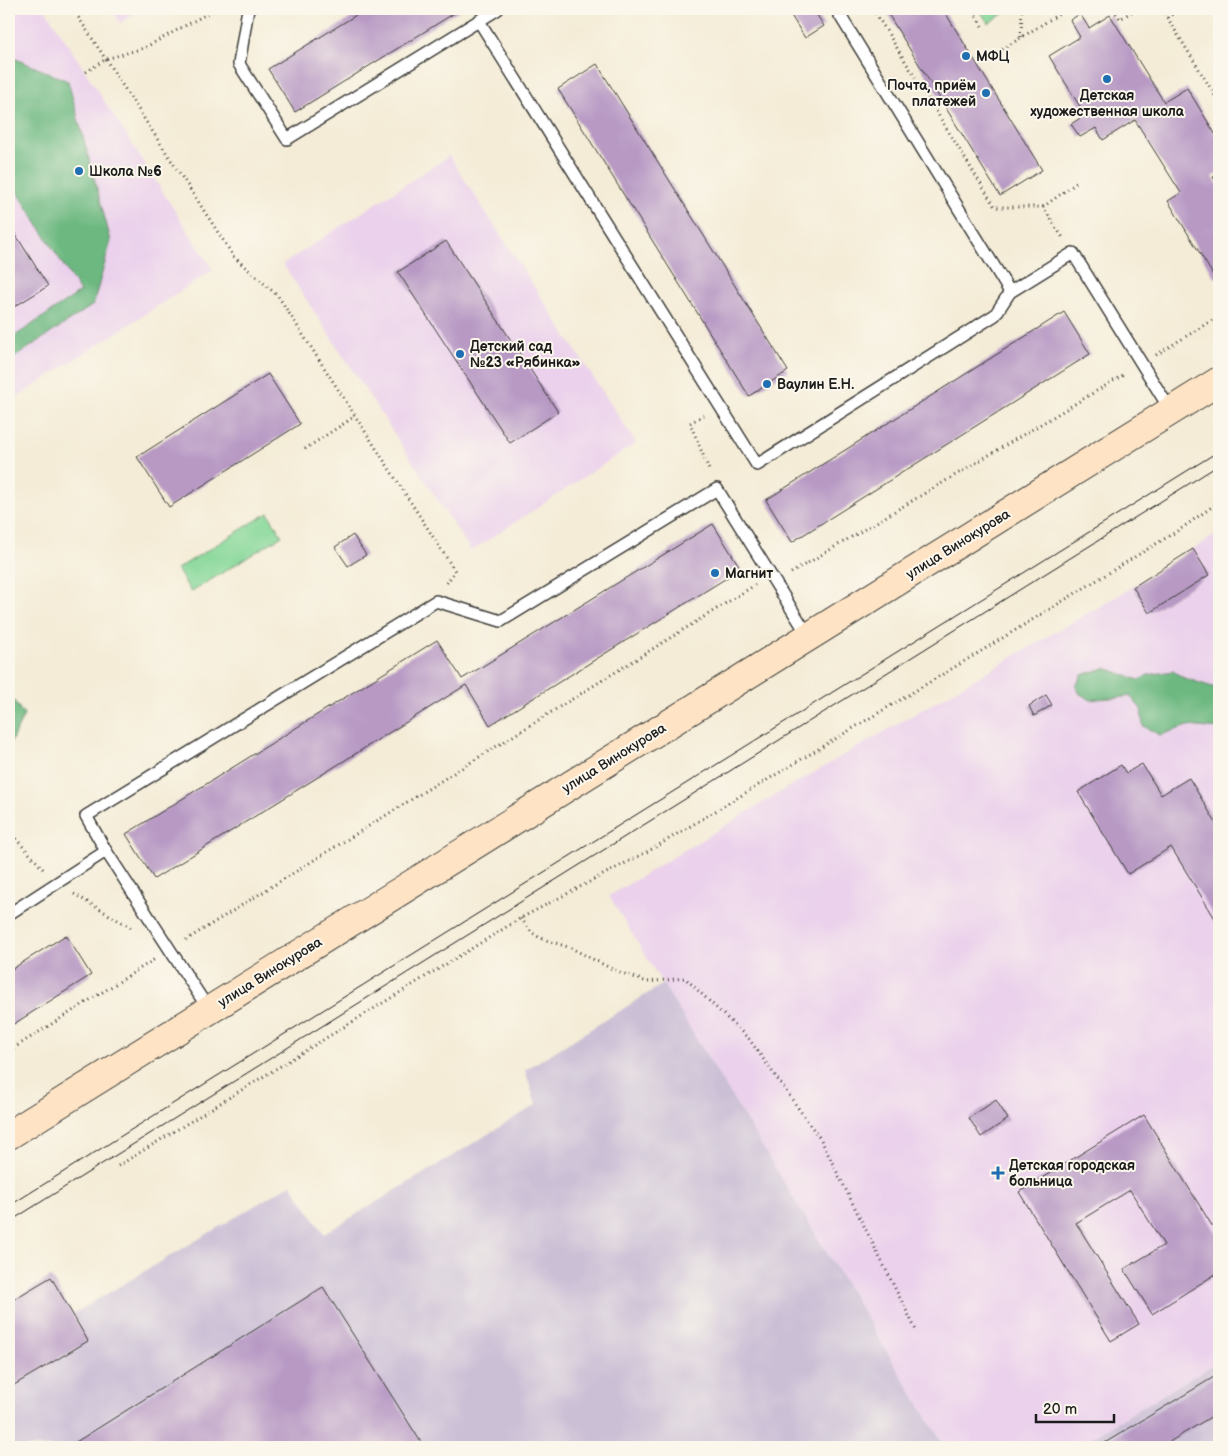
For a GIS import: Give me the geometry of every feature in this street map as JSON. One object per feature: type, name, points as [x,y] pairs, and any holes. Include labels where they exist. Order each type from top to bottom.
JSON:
[{"type":"main road","name":"улица Винокурова","points":[[9,1135],[1219,381]]},
{"type":"lane","points":[[248,9],[239,64],[287,139],[498,9]]},
{"type":"lane","points":[[836,9],[1010,292]]},
{"type":"lane","points":[[479,21],[758,465],[995,316],[1010,292],[1073,253],[1171,411]]},
{"type":"lane","points":[[209,1010],[106,851],[86,816],[436,601],[502,621],[717,489],[809,637]]},
{"type":"lane","points":[[9,914],[106,851]]},
{"type":"path","points":[[73,9],[234,257],[278,296],[354,417],[455,571],[436,601]]},
{"type":"path","points":[[86,72],[106,59],[144,48],[216,9]]},
{"type":"path","points":[[873,9],[995,207],[1043,206],[1079,181]]},
{"type":"path","points":[[982,26],[975,14],[984,9]]},
{"type":"path","points":[[1021,38],[1022,9]]},
{"type":"path","points":[[998,52],[1067,9]]},
{"type":"path","points":[[1113,9],[1120,19],[1136,9]]},
{"type":"path","points":[[1162,9],[1219,102]]},
{"type":"path","points":[[1168,18],[1183,9]]},
{"type":"path","points":[[1043,206],[1073,253]]},
{"type":"path","points":[[9,1052],[752,585],[775,582],[1142,364],[1219,316]]},
{"type":"path","points":[[705,414],[690,423],[717,489]]},
{"type":"path","points":[[305,449],[354,417]]},
{"type":"path","points":[[118,1166],[521,918],[654,848],[1165,539],[1219,502]]},
{"type":"path","points":[[9,832],[56,883],[170,950]]},
{"type":"path","points":[[521,918],[531,932],[540,938],[571,948],[614,970],[648,982],[685,978],[749,1039],[821,1140],[917,1332]]},
{"type":"shaded area","name":"Школа №6","points":[[9,9],[45,9],[213,270],[9,402]]},
{"type":"shaded area","points":[[112,9],[142,9],[120,23]]},
{"type":"shaded area","name":"Детский сад №23 «Рябинка»","points":[[449,156],[636,443],[471,551],[283,264]]},
{"type":"shaded area","name":"Детская городская больница","points":[[1219,533],[1219,1361],[1076,1447],[945,1447],[609,896],[772,797],[1133,587],[1150,613],[1209,575],[1193,549]]},
{"type":"shaded area","points":[[663,984],[945,1447],[9,1447],[9,1388],[88,1341],[73,1314],[291,1184],[324,1234],[536,1105],[525,1070]]},
{"type":"shaded area","points":[[1219,1361],[1219,1447],[1076,1447]]},
{"type":"green space","points":[[979,9],[1011,9],[988,23]]},
{"type":"green space","points":[[9,56],[68,81],[111,241],[93,305],[9,361],[9,340],[80,292],[9,178]]},
{"type":"green space","points":[[268,513],[282,536],[191,592],[177,569]]},
{"type":"green space","points":[[1105,668],[1139,680],[1148,675],[1173,671],[1184,678],[1219,689],[1219,729],[1188,726],[1160,735],[1143,726],[1141,709],[1130,696],[1091,700],[1080,694],[1076,686],[1082,675]]},
{"type":"green space","points":[[9,694],[24,715],[9,746]]},
{"type":"building","points":[[366,9],[461,9],[295,112],[268,69]]},
{"type":"building","points":[[787,9],[813,9],[824,26],[805,38]]},
{"type":"building","points":[[885,9],[943,9],[1042,170],[1000,196]]},
{"type":"building","points":[[1080,14],[1089,28],[1110,15],[1164,102],[1187,88],[1219,140],[1219,173],[1213,177],[1219,186],[1219,275],[1215,278],[1168,201],[1181,193],[1135,120],[1103,140],[1096,128],[1080,137],[1071,124],[1085,115],[1049,56],[1080,37],[1070,20]]},
{"type":"building","points":[[597,64],[788,371],[749,396],[558,89]]},
{"type":"building","points":[[9,224],[48,286],[9,310]]},
{"type":"building","points":[[446,241],[558,412],[510,443],[398,272]]},
{"type":"building","points":[[1064,312],[1090,354],[792,542],[766,500]]},
{"type":"building","points":[[268,374],[300,424],[169,507],[137,457]]},
{"type":"building","points":[[713,524],[741,569],[490,725],[466,685],[154,879],[126,834],[437,640],[462,679]]},
{"type":"building","points":[[353,535],[366,555],[348,566],[335,547]]},
{"type":"building","points":[[1193,549],[1209,575],[1149,613],[1133,587]]},
{"type":"building","points":[[1046,695],[1052,705],[1034,716],[1029,706]]},
{"type":"building","points":[[1142,764],[1161,795],[1189,778],[1219,828],[1219,925],[1171,847],[1128,874],[1078,792],[1121,765],[1126,773]]},
{"type":"building","points":[[66,935],[91,975],[9,1027],[9,971]]},
{"type":"building","points":[[996,1100],[1008,1119],[981,1137],[969,1118]]},
{"type":"building","points":[[1144,1115],[1219,1237],[1219,1272],[1152,1314],[1124,1269],[1164,1245],[1130,1190],[1076,1223],[1139,1324],[1111,1341],[1019,1192]]},
{"type":"building","points":[[51,1277],[88,1341],[9,1388],[9,1302]]},
{"type":"building","points":[[323,1287],[424,1447],[68,1447]]},
{"type":"building","points":[[1219,1374],[1219,1412],[1161,1447],[1098,1447]]},
{"type":"tram line","points":[[9,1206],[1219,451]]},
{"type":"tram line","points":[[9,1222],[1219,465]]},
{"type":"place","name":"МФЦ","points":[[966,56]]},
{"type":"place","name":"Детская художественная школа","points":[[1107,79]]},
{"type":"place","name":"Почта, приём платежей","points":[[986,93]]},
{"type":"place","name":"Школа №6","points":[[79,171]]},
{"type":"place","name":"Детский сад №23 «Рябинка»","points":[[460,354]]},
{"type":"place","name":"Ваулин Е.Н.","points":[[767,384]]},
{"type":"place","name":"Магнит","points":[[715,573]]},
{"type":"place","name":"Детская городская больница","points":[[998,1173]]}]
